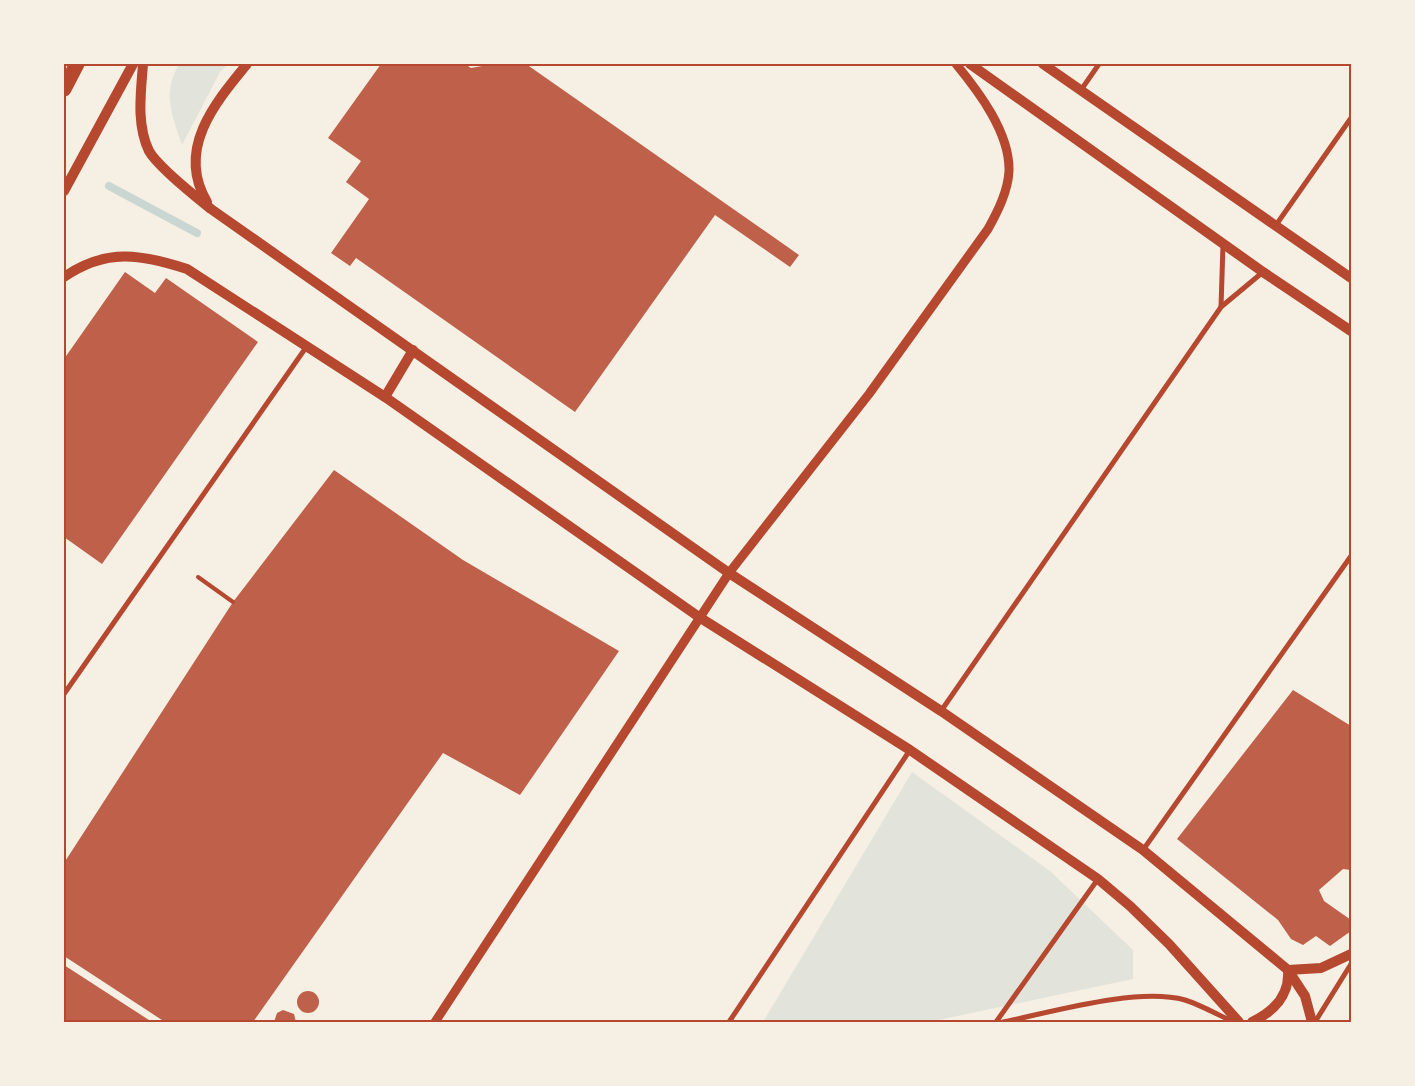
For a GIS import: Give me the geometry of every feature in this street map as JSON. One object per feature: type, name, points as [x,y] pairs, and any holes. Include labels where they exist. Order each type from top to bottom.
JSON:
[{"type":"highway","points":[[64,89],[77,64]]},
{"type":"main road","points":[[64,191],[133,64]]},
{"type":"main road","points":[[143,64],[139,107],[142,128],[150,152],[178,181],[211,209],[729,573],[941,711],[1143,850],[1288,970],[1305,996],[1313,1022]]},
{"type":"main road","points":[[211,209],[198,187],[193,164],[207,120],[222,94],[247,64]]},
{"type":"main road","points":[[970,64],[1263,272],[1351,331]]},
{"type":"main road","points":[[1043,64],[1351,278]]},
{"type":"main road","points":[[64,277],[76,269],[100,259],[122,255],[153,258],[187,268],[385,397],[699,617],[910,750],[1098,880],[1130,906],[1169,944],[1239,1022]]},
{"type":"main road","points":[[385,397],[413,350]]},
{"type":"main road","points":[[1288,970],[1321,968],[1351,954]]},
{"type":"main road","points":[[1252,1022],[1268,1013],[1282,998],[1288,984],[1288,970]]},
{"type":"street","points":[[435,1022],[729,573],[869,394],[988,229],[999,209],[1009,170],[1006,149],[994,120],[956,64]]},
{"type":"street","points":[[1081,90],[1100,64]]},
{"type":"street","points":[[1276,225],[1351,118]]},
{"type":"street","points":[[1221,307],[1223,243]]},
{"type":"street","points":[[941,711],[1221,307],[1263,272]]},
{"type":"street","points":[[64,694],[307,346]]},
{"type":"street","points":[[1143,850],[1351,556]]},
{"type":"street","points":[[729,1022],[910,750]]},
{"type":"street","points":[[996,1022],[1098,880]]},
{"type":"street","points":[[1313,1022],[1351,964]]},
{"type":"street","points":[[1002,1022],[1105,1000],[1137,997],[1185,1000],[1234,1022]]},
{"type":"lane","points":[[198,577],[232,602]]},
{"type":"shaded area","points":[[179,64],[228,64],[220,72],[182,145],[170,105],[171,85]]},
{"type":"shaded area","points":[[912,772],[1050,871],[1133,950],[1133,979],[929,1022],[763,1022]]},
{"type":"building","points":[[381,64],[465,64],[471,68],[493,64],[526,64],[799,255],[790,267],[715,215],[575,412],[356,258],[350,266],[331,253],[369,199],[346,182],[361,161],[328,138]]},
{"type":"building","points":[[125,272],[155,293],[166,278],[258,342],[102,564],[64,537],[64,359]]},
{"type":"building","points":[[334,470],[463,560],[619,651],[520,795],[443,753],[253,1022],[165,1022],[64,956],[64,863],[233,602]]},
{"type":"building","points":[[1293,690],[1351,726],[1351,870],[1343,869],[1319,890],[1324,901],[1351,920],[1351,931],[1330,946],[1316,936],[1303,945],[1291,939],[1278,920],[1177,839]]},
{"type":"building","points":[[64,965],[152,1022],[64,1022]]},
{"type":"building","points":[[304,991],[312,991],[319,998],[319,1006],[312,1013],[304,1013],[297,1006],[297,998]]},
{"type":"building","points":[[283,1010],[294,1014],[296,1022],[274,1022],[277,1013]]},
{"type":"waterway","points":[[109,186],[197,233]]}]
